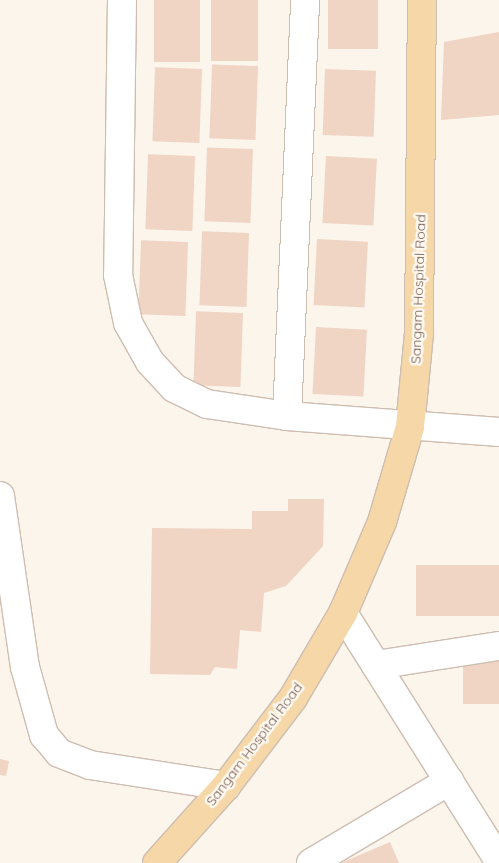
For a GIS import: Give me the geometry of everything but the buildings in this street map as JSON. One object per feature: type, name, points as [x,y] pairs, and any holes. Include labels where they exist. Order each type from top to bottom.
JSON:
[{"type":"main road","name":"Sangam Hospital Road","points":[[157,863],[226,786],[293,698],[343,613],[382,522],[410,427],[419,333],[422,0]]},
{"type":"street","points":[[122,0],[116,226],[118,275],[128,323],[150,362],[174,388],[207,404],[287,416],[410,427],[499,432]]},
{"type":"street","points":[[287,416],[306,0]]},
{"type":"street","points":[[0,496],[25,667],[44,735],[59,753],[90,765],[226,786]]},
{"type":"street","points":[[343,613],[499,861]]},
{"type":"street","points":[[376,666],[499,646]]},
{"type":"street","points":[[311,863],[449,781]]}]
